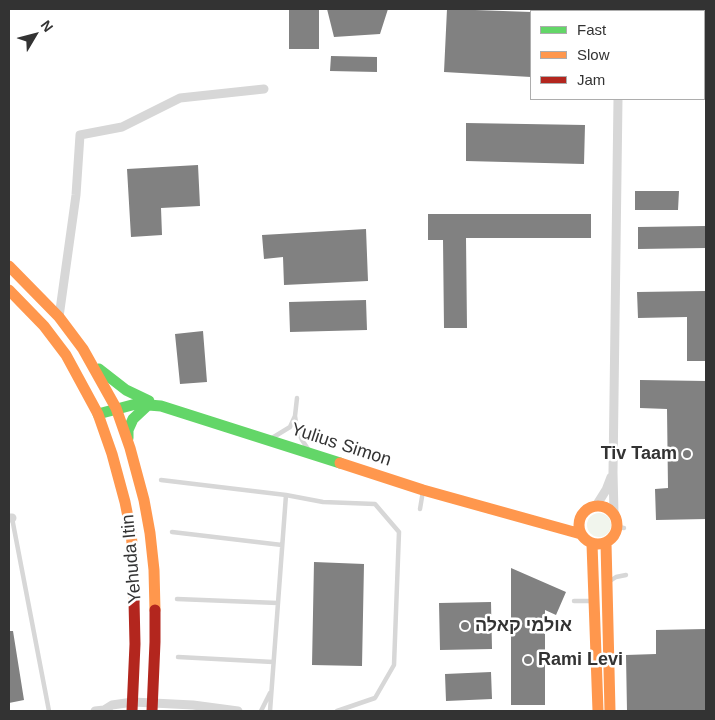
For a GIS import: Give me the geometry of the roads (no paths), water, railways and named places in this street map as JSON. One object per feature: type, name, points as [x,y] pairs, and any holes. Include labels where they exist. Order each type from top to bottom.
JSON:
[{"type":"street","points":[[58,316],[76,195],[80,135],[122,126],[180,98],[264,89]]},
{"type":"street","points":[[614,514],[618,100]]},
{"type":"street","points":[[10,268],[58,316],[89,358],[116,408]]},
{"type":"street","points":[[11,294],[44,326],[66,355],[81,379],[98,414]]},
{"type":"street","points":[[89,358],[112,381],[155,405]]},
{"type":"street","name":"Yulius Simon","points":[[98,414],[136,404],[155,405],[268,439],[423,490],[581,534]]},
{"type":"street","points":[[130,448],[128,438],[130,423],[141,410],[155,405]]},
{"type":"street","name":"Yehuda Itin","points":[[116,408],[130,448],[144,500],[150,533],[154,570],[155,642],[152,707]]},
{"type":"street","name":"Yehuda Itin","points":[[98,414],[112,454],[131,532],[134,567],[135,644],[133,706]]},
{"type":"street","points":[[596,506],[606,490],[613,472]]},
{"type":"street","points":[[555,528],[566,525],[584,511],[596,506],[607,508],[614,514],[621,528],[606,543],[592,544],[581,534],[580,516]]},
{"type":"street","points":[[598,711],[604,693],[607,590],[606,543]]},
{"type":"street","points":[[592,544],[604,693],[610,711]]},
{"type":"street","points":[[592,711],[604,693]]},
{"type":"street","points":[[604,693],[615,711]]},
{"type":"street","points":[[102,711],[112,705],[152,707],[193,705],[238,711]]},
{"type":"lane","points":[[268,439],[290,427],[295,416],[297,398]]},
{"type":"lane","points":[[295,416],[302,440],[315,455]]},
{"type":"lane","points":[[161,480],[286,495],[323,502],[375,504],[399,532],[394,665],[375,698],[337,711]]},
{"type":"lane","points":[[420,509],[423,490]]},
{"type":"lane","points":[[270,711],[286,495]]},
{"type":"lane","points":[[11,518],[49,711]]},
{"type":"lane","points":[[172,532],[282,545]]},
{"type":"lane","points":[[607,590],[608,584],[612,579],[626,576]]},
{"type":"lane","points":[[177,599],[278,603]]},
{"type":"lane","points":[[574,601],[596,601]]},
{"type":"lane","points":[[178,656],[273,662]]},
{"type":"lane","points":[[261,711],[271,692]]},
{"type":"place","name":"Tiv Taam","points":[[687,454]]},
{"type":"place","name":"אולמי קאלה","points":[[465,626]]},
{"type":"place","name":"Rami Levi","points":[[528,660]]}]
